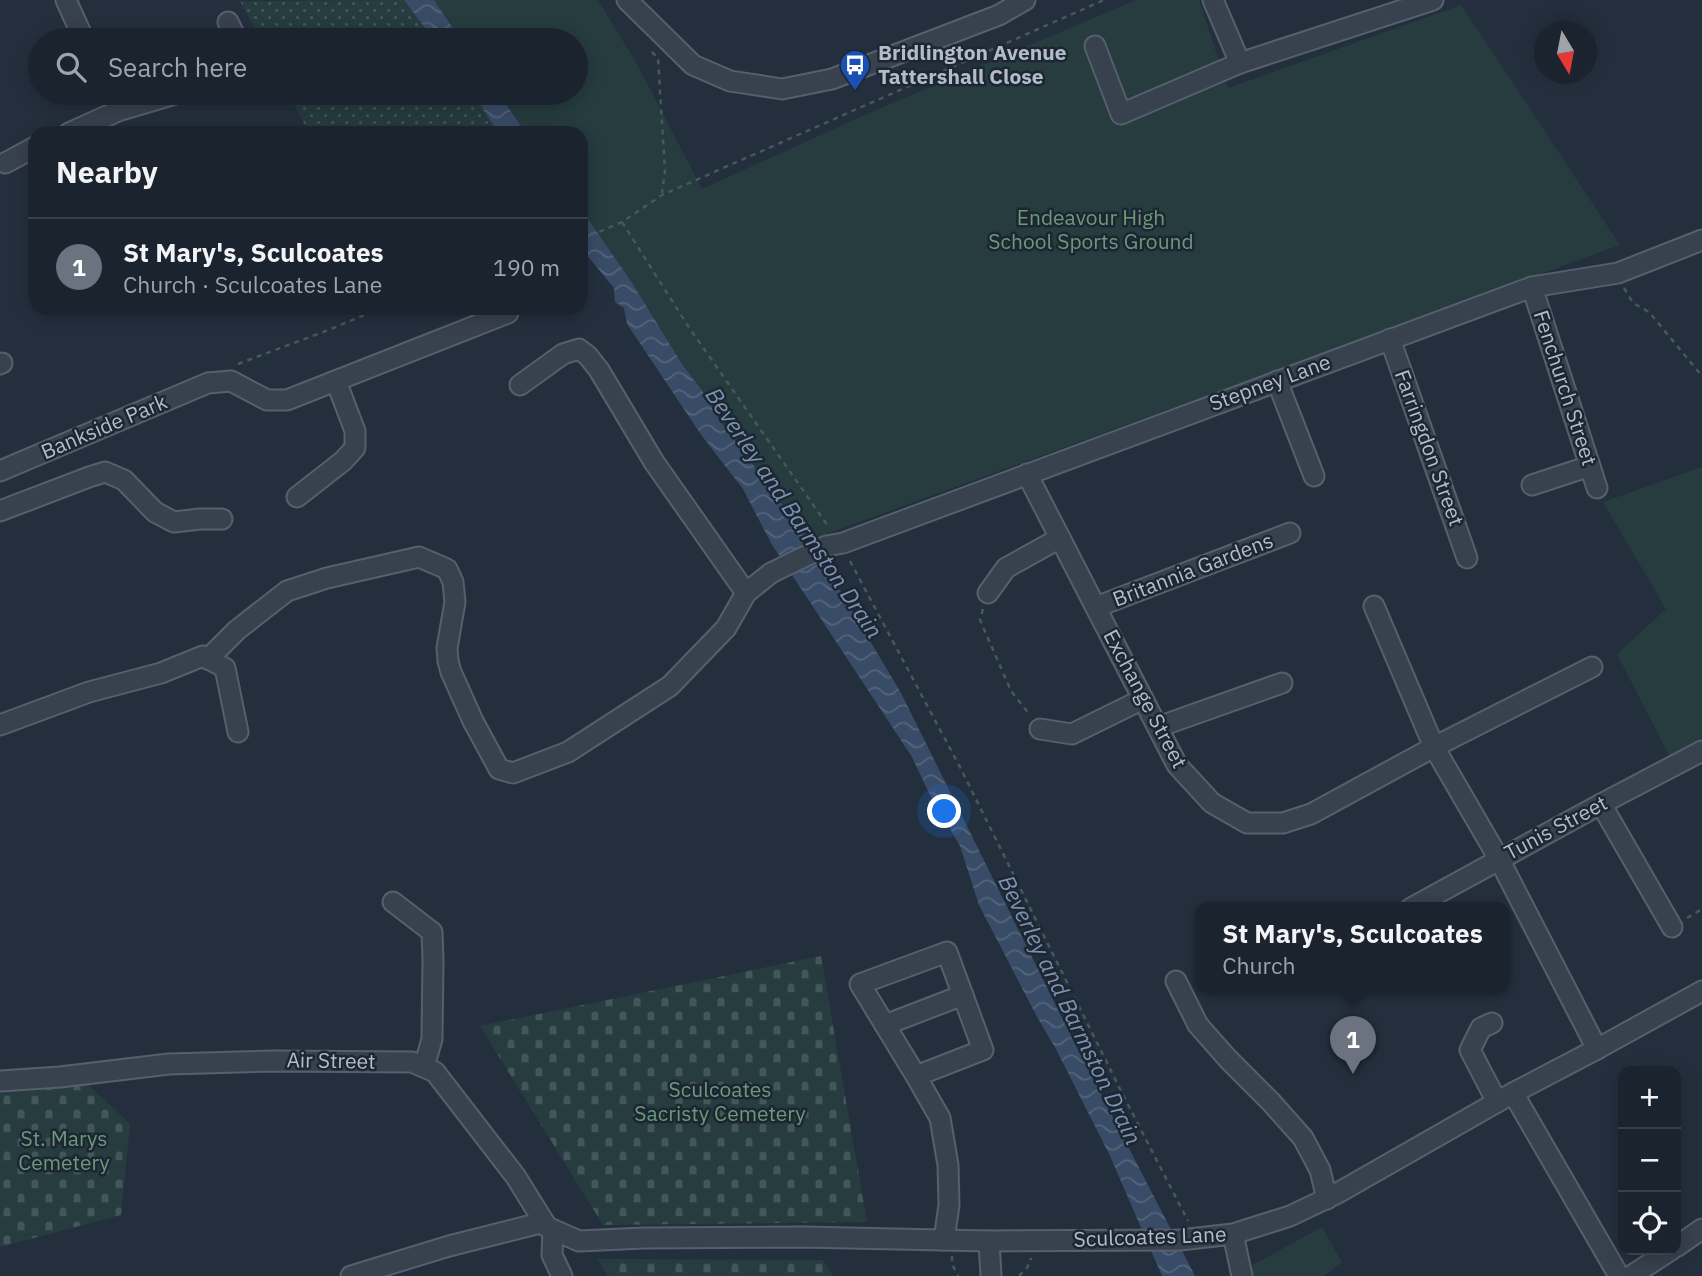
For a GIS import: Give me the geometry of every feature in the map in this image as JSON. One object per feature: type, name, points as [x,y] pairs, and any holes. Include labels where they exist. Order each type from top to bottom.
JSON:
[{"type":"street","points":[[66,0],[79,28]]},
{"type":"street","points":[[627,0],[693,65],[730,81],[782,89],[832,79],[999,15],[1025,0]]},
{"type":"street","points":[[1213,0],[1240,63]]},
{"type":"street","points":[[1096,46],[1121,114],[1240,63],[1433,0]]},
{"type":"street","points":[[228,22],[231,28]]},
{"type":"street","points":[[115,105],[118,111]]},
{"type":"street","points":[[84,126],[138,105]]},
{"type":"street","points":[[5,163],[28,151]]},
{"type":"street","name":"Stepney Lane","points":[[746,593],[771,573],[826,545],[843,543],[1532,287],[1619,273],[1702,240]]},
{"type":"street","name":"Fenchurch Street","points":[[1532,287],[1597,488]]},
{"type":"street","points":[[297,497],[355,448],[355,431],[336,381],[503,315]]},
{"type":"street","name":"Farringdon Street","points":[[1390,339],[1468,558]]},
{"type":"street","points":[[208,659],[237,630],[287,591],[327,578],[419,557],[447,569],[453,582],[455,602],[447,648],[448,661],[473,721],[499,769],[513,773],[568,752],[670,686],[726,628],[746,593],[654,462],[588,356],[579,349],[563,354],[520,385]]},
{"type":"street","name":"Bankside Park","points":[[0,471],[208,383],[231,381],[267,400],[287,400],[336,381]]},
{"type":"street","points":[[1278,381],[1314,476]]},
{"type":"street","points":[[1532,485],[1590,466]]},
{"type":"street","points":[[0,511],[106,472],[124,480],[155,512],[174,522],[222,519]]},
{"type":"street","name":"Exchange Street","points":[[1027,474],[1177,765],[1212,803],[1247,823],[1283,823],[1311,814],[1434,747],[1592,667]]},
{"type":"street","name":"Britannia Gardens","points":[[1096,607],[1290,533]]},
{"type":"street","points":[[988,593],[1006,568],[1060,537]]},
{"type":"street","points":[[1374,606],[1434,747],[1499,859],[1597,1049]]},
{"type":"street","points":[[0,725],[89,692],[161,673],[203,656],[225,668],[238,732]]},
{"type":"street","points":[[1158,727],[1282,683]]},
{"type":"street","points":[[1040,729],[1072,734],[1143,699]]},
{"type":"street","name":"Tunis Street","points":[[1423,902],[1702,751]]},
{"type":"street","points":[[1601,804],[1672,926]]},
{"type":"street","points":[[393,902],[432,932],[432,1039],[424,1067],[435,1072],[516,1177],[548,1226],[552,1255],[562,1276]]},
{"type":"street","points":[[916,1076],[983,1050],[947,952],[860,984],[940,1118],[948,1165],[949,1205],[944,1240]]},
{"type":"street","points":[[1176,981],[1198,1025],[1303,1138],[1320,1170],[1327,1199]]},
{"type":"street","name":"Sculcoates Lane","points":[[548,1226],[579,1241],[802,1237],[1126,1241],[1188,1240],[1233,1234],[1290,1216],[1327,1199],[1702,991]]},
{"type":"street","points":[[885,1025],[963,995]]},
{"type":"street","points":[[1492,1023],[1481,1028],[1470,1050],[1505,1098],[1619,1276]]},
{"type":"street","name":"Air Street","points":[[0,1081],[183,1064],[276,1061],[412,1062],[424,1067]]},
{"type":"street","points":[[351,1276],[449,1246],[548,1226]]},
{"type":"street","points":[[1681,1244],[1702,1229]]},
{"type":"street","points":[[1233,1234],[1242,1276]]},
{"type":"street","points":[[989,1241],[991,1276]]},
{"type":"street","points":[[1631,1276],[1663,1255]]},
{"type":"path","points":[[588,237],[622,222],[662,195],[1104,0]]},
{"type":"path","points":[[647,47],[658,58],[665,171],[662,195]]},
{"type":"path","points":[[622,222],[695,337],[827,526],[843,543],[852,566],[961,769],[1188,1240]]},
{"type":"path","points":[[1619,273],[1633,303],[1649,312],[1702,376]]},
{"type":"path","points":[[988,593],[980,621],[1011,691],[1040,729]]},
{"type":"green space","points":[[404,0],[425,28],[255,28],[240,1]]},
{"type":"green space","name":"Endeavour High School Sports Ground","points":[[434,0],[598,0],[637,64],[702,189],[867,114],[1136,0],[1199,0],[1228,88],[1461,5],[1620,245],[810,540],[722,424],[703,390],[682,364],[631,281],[588,219],[588,126],[521,126],[506,105],[588,105],[588,28],[453,28]]},
{"type":"green space","points":[[294,105],[480,105],[494,126],[305,126]]},
{"type":"green space","points":[[1702,467],[1702,748],[1673,763],[1617,654],[1666,609],[1603,502]]},
{"type":"green space","name":"Sculcoates Sacristy Cemetery","points":[[821,956],[867,1222],[603,1225],[480,1026]]},
{"type":"green space","name":"St. Marys Cemetery","points":[[82,1079],[130,1124],[121,1215],[0,1247],[0,1088]]},
{"type":"green space","points":[[1322,1227],[1342,1262],[1324,1276],[1242,1276],[1240,1272]]},
{"type":"green space","points":[[597,1259],[823,1260],[833,1276],[608,1276]]},
{"type":"water","points":[[404,0],[434,0],[453,28],[425,28]]},
{"type":"water","points":[[480,105],[506,105],[521,126],[494,126]]},
{"type":"water","points":[[588,219],[631,281],[722,424],[810,540],[901,693],[1073,1040],[1195,1276],[1162,1276],[1110,1156],[979,905],[960,846],[929,793],[912,757],[771,543],[743,489],[702,436],[627,324],[624,308],[615,302],[614,288],[588,256]]},
{"type":"place","name":"Bridlington Avenue Tattershall Close","points":[[855,92]]},
{"type":"place","name":"St Mary's, Sculcoates","points":[[1353,1074]]},
{"type":"water label","name":"Beverley and Barmston Drain","points":[[794,513]]},
{"type":"water label","name":"Beverley and Barmston Drain","points":[[1070,1010]]}]
